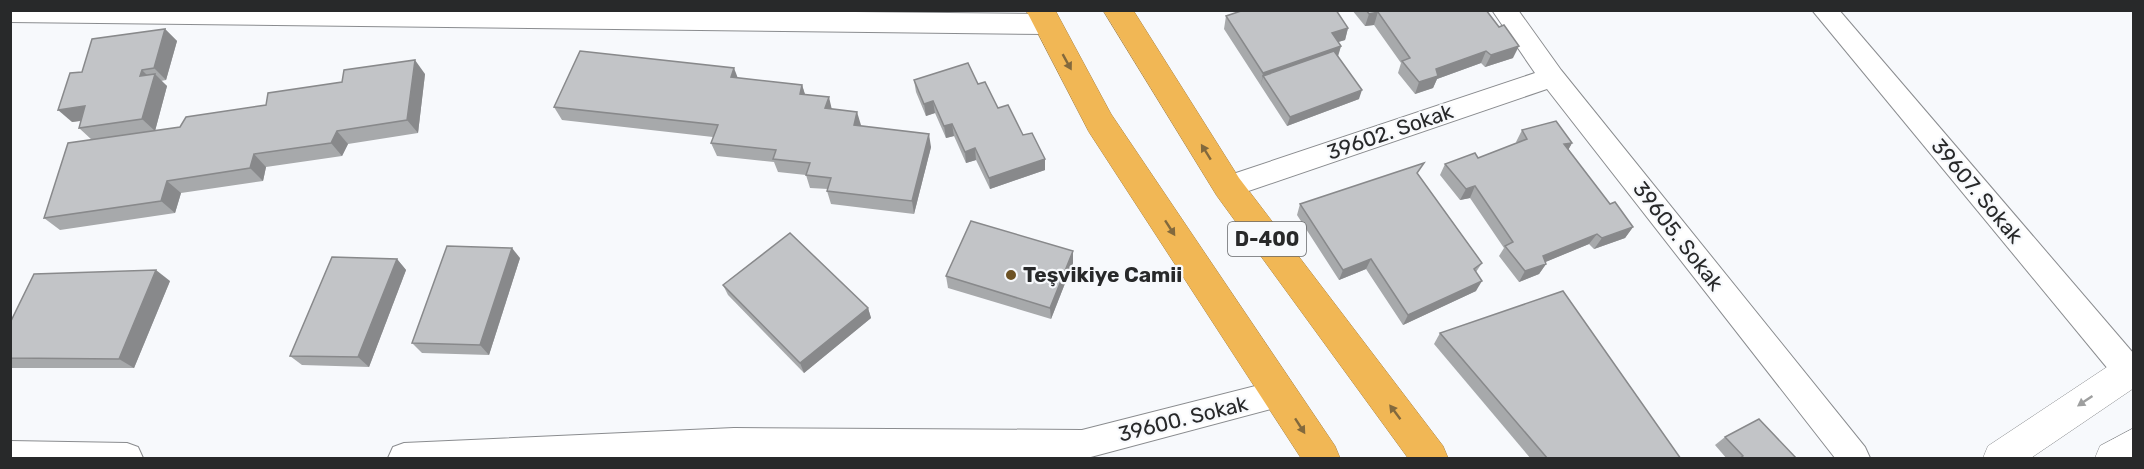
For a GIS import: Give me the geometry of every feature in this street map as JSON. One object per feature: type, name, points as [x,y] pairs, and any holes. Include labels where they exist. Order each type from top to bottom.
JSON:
[{"type":"highway","name":"D-400","points":[[1117,10],[1228,187],[1430,459]]},
{"type":"highway","points":[[1043,17],[1100,123],[1322,459]]},
{"type":"street","name":"39605. Sokak","points":[[1504,10],[1552,77],[1854,459]]},
{"type":"street","name":"39607. Sokak","points":[[1824,10],[2131,370]]},
{"type":"street","points":[[10,13],[1043,17]]},
{"type":"street","name":"39602. Sokak","points":[[1228,187],[1552,77]]},
{"type":"street","points":[[2001,459],[2131,370]]},
{"type":"street","name":"39600. Sokak","points":[[404,459],[547,455],[734,443],[1082,444],[1279,394]]},
{"type":"street","points":[[2113,459],[2133,445]]},
{"type":"street","points":[[10,456],[127,459]]},
{"type":"building","points":[[1244,10],[1336,10],[1348,28],[1332,33],[1341,46],[1263,73],[1226,16]]},
{"type":"building","points":[[1366,10],[1486,10],[1499,27],[1504,25],[1519,46],[1491,55],[1486,51],[1436,69],[1438,76],[1419,82],[1402,61],[1410,58],[1378,12],[1369,14]]},
{"type":"building","points":[[165,29],[154,68],[142,70],[140,76],[155,74],[142,119],[79,128],[85,106],[58,110],[70,73],[82,72],[92,39]]},
{"type":"building","points":[[580,51],[734,68],[731,77],[802,85],[800,94],[829,97],[825,108],[857,112],[854,125],[929,134],[912,201],[827,191],[831,178],[806,175],[810,163],[773,159],[776,150],[711,143],[718,125],[554,107]]},
{"type":"building","points":[[1334,51],[1362,90],[1290,117],[1263,76]]},
{"type":"building","points":[[415,60],[407,120],[337,131],[331,143],[254,154],[250,168],[167,181],[161,201],[44,218],[68,143],[180,127],[186,117],[266,105],[268,93],[342,82],[344,70]]},
{"type":"building","points":[[968,63],[978,84],[985,82],[998,108],[1008,105],[1023,135],[1032,133],[1045,159],[989,178],[975,148],[965,152],[952,124],[944,126],[933,101],[924,104],[914,80]]},
{"type":"building","points":[[1556,121],[1572,143],[1564,144],[1610,204],[1615,202],[1633,227],[1602,238],[1597,234],[1543,256],[1546,264],[1525,271],[1505,246],[1513,242],[1475,186],[1466,189],[1445,164],[1475,153],[1478,158],[1527,139],[1522,130]]},
{"type":"building","points":[[1424,163],[1417,173],[1482,263],[1474,269],[1482,281],[1408,315],[1371,259],[1343,270],[1300,204]]},
{"type":"building","name":"Teşvikiye Camii","points":[[971,221],[1073,251],[1050,308],[946,276]]},
{"type":"building","points":[[790,233],[868,308],[800,363],[723,285]]},
{"type":"building","points":[[447,246],[512,248],[480,345],[412,343]]},
{"type":"building","points":[[332,257],[397,259],[358,357],[290,356]]},
{"type":"building","points":[[156,270],[119,359],[10,358],[10,323],[34,274]]},
{"type":"building","points":[[1563,291],[1681,459],[1548,459],[1440,333]]},
{"type":"building","points":[[1759,419],[1797,459],[1739,459],[1743,456],[1725,437]]},
{"type":"place","name":"Teşvikiye Camii","points":[[1011,275]]}]
